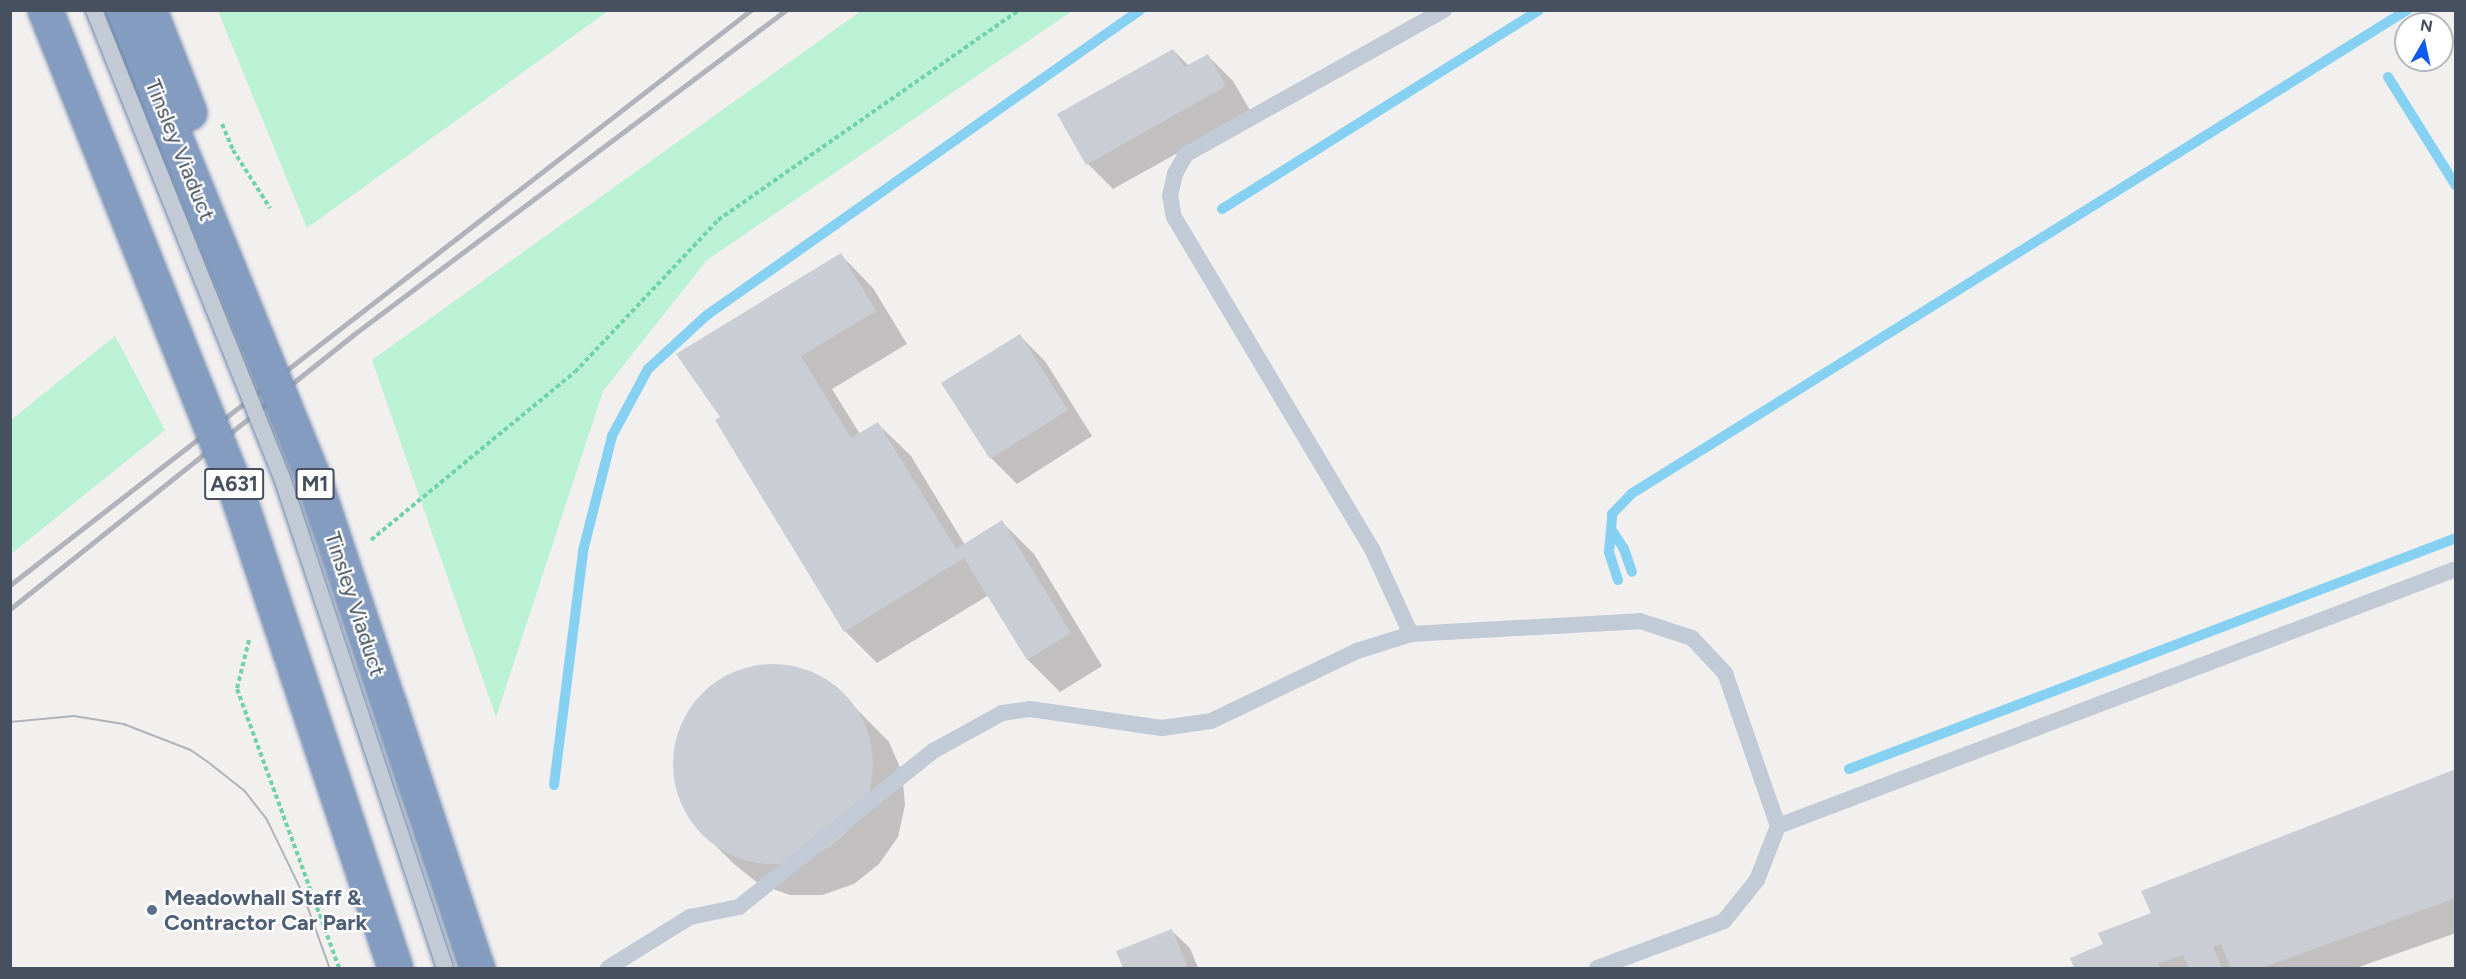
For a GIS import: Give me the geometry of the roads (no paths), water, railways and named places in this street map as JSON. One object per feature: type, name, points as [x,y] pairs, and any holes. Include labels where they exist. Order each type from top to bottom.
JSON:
[{"type":"highway","name":"A631","points":[[45,10],[235,487],[396,969]]},
{"type":"highway","points":[[66,10],[252,483],[415,969]]},
{"type":"highway","name":"Tinsley Viaduct","points":[[123,10],[312,475],[477,969]]},
{"type":"highway","name":"Tinsley Viaduct","points":[[149,10],[328,466],[497,969]]},
{"type":"lane","points":[[94,10],[282,478],[445,969]]},
{"type":"lane","points":[[1411,634],[1372,549],[1174,217],[1170,195],[1175,174],[1186,154],[1444,10]]},
{"type":"lane","points":[[1778,826],[2456,569]]},
{"type":"lane","points":[[608,969],[690,916],[739,906],[933,751],[1002,713],[1030,709],[1162,728],[1210,721],[1358,651],[1411,634],[1640,621],[1692,638],[1725,673],[1778,826],[1757,880],[1724,921],[1597,969]]},
{"type":"waterway","points":[[554,785],[583,551],[612,436],[648,369],[707,315],[1140,10]]},
{"type":"waterway","points":[[1222,209],[1539,10]]},
{"type":"waterway","points":[[1618,580],[1609,552],[1612,514],[1631,494],[2407,10]]},
{"type":"waterway","points":[[2388,77],[2456,186]]},
{"type":"waterway","points":[[1613,532],[1624,549],[1632,572]]},
{"type":"waterway","points":[[1849,769],[2456,538]]},
{"type":"tram line","points":[[10,722],[74,716],[124,724],[191,750],[207,761],[245,791],[267,819],[303,893],[330,968]]},
{"type":"railway","points":[[10,585],[751,10]]},
{"type":"railway","points":[[10,609],[353,335],[786,10]]},
{"type":"place","name":"Meadowhall Staff & Contractor Car Park","points":[[152,910]]}]
